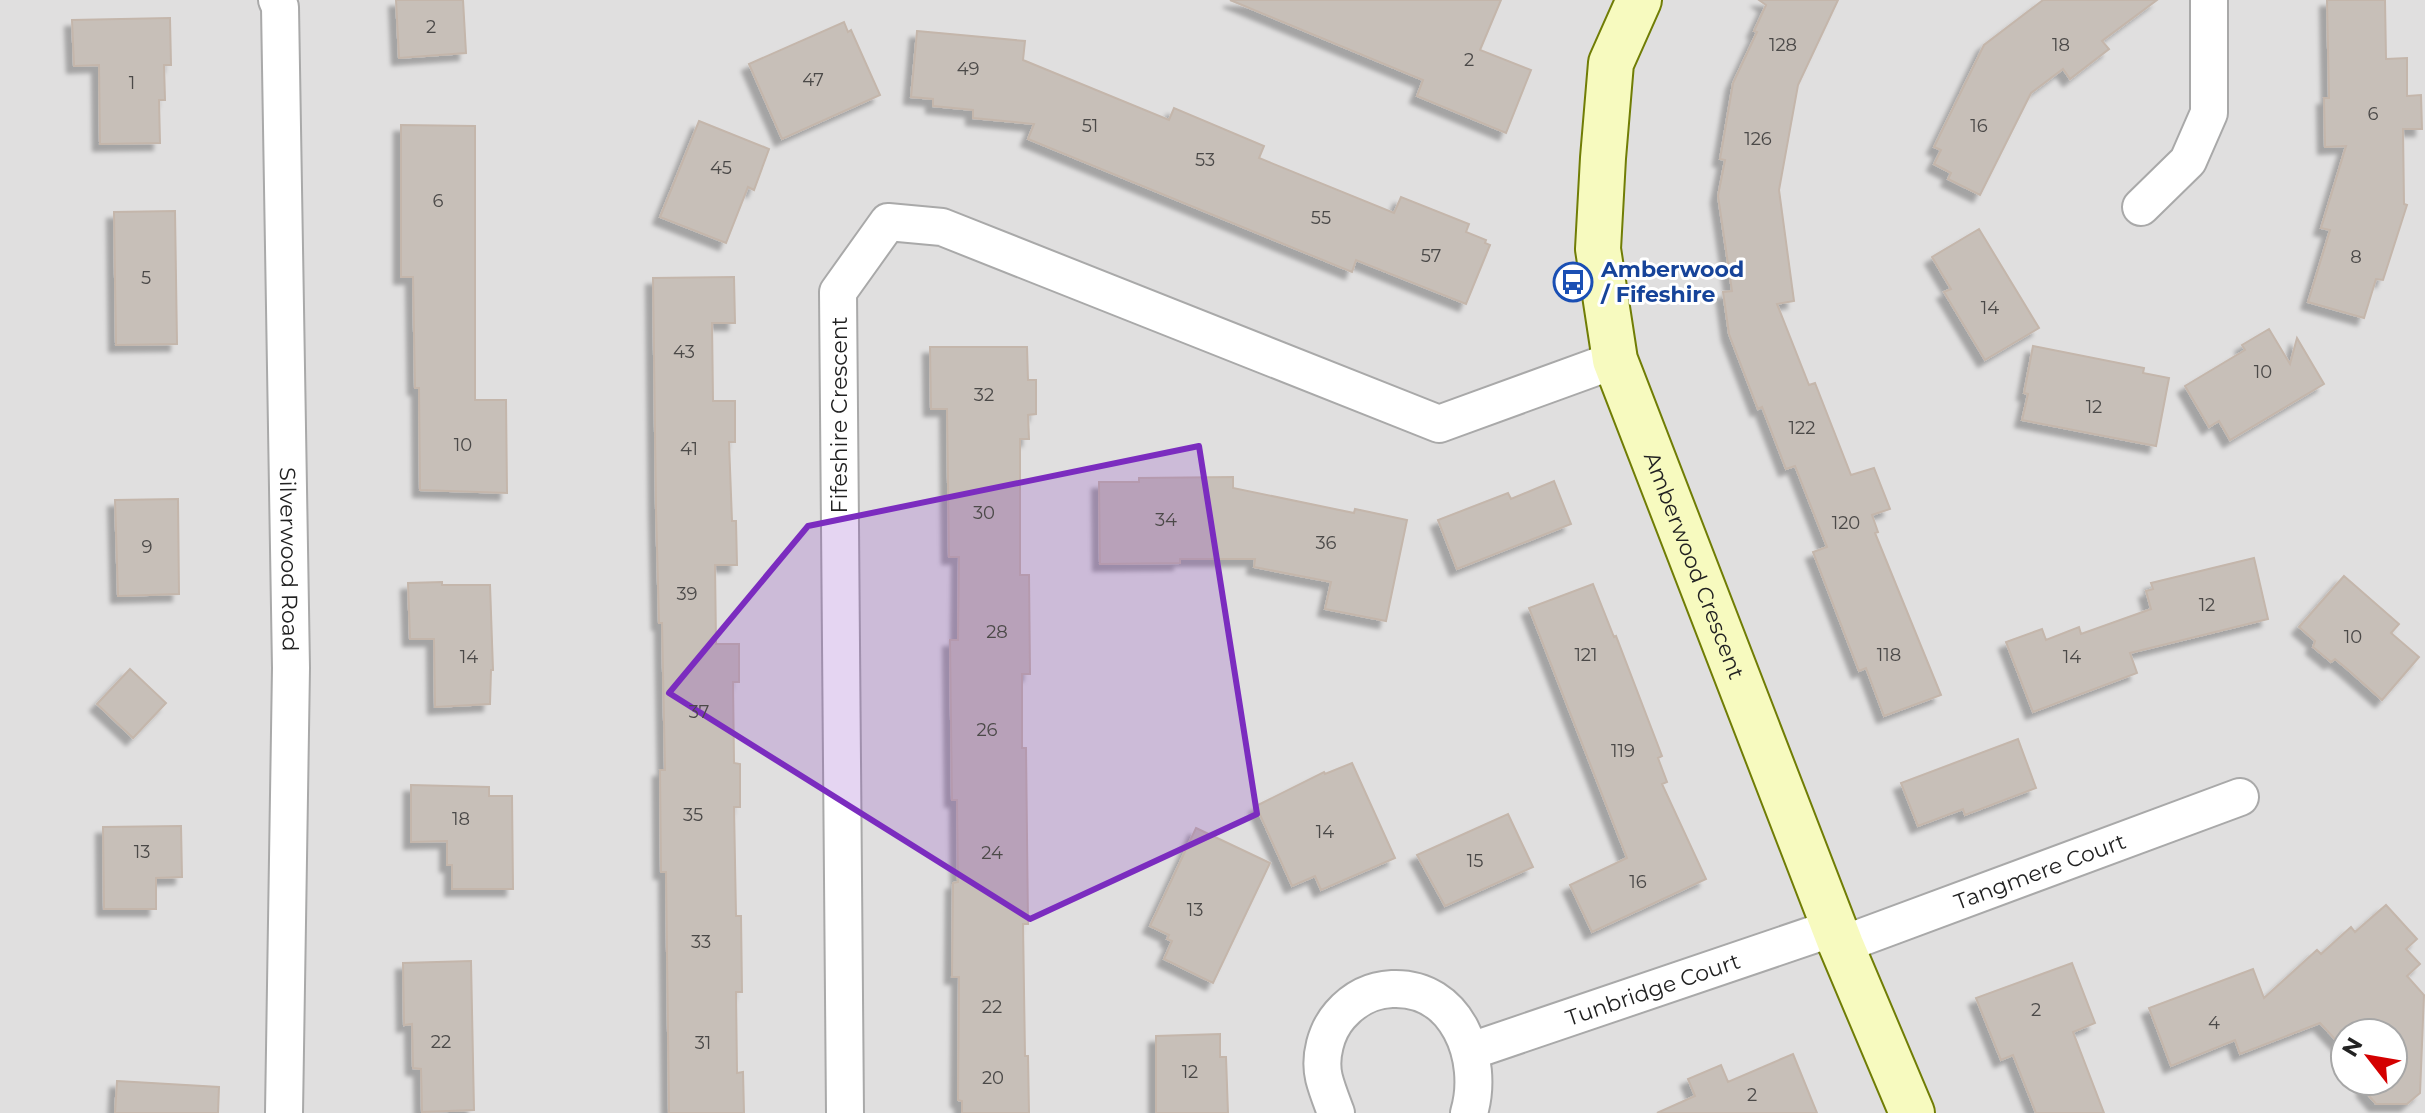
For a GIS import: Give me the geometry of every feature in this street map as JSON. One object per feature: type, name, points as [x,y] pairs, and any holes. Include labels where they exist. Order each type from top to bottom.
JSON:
[{"type":"street","name":"Amberwood Crescent","points":[[1639,0],[1611,63],[1603,158],[1598,249],[1615,360],[1838,936],[1912,1113]]},
{"type":"street","points":[[2141,207],[2188,161],[2209,113],[2209,0]]},
{"type":"street","name":"Silverwood Road","points":[[278,3],[291,668],[284,1113]]},
{"type":"street","name":"Fifeshire Crescent","points":[[845,1113],[838,292],[888,222],[942,227],[1439,424],[1615,360]]},
{"type":"street","name":"Tangmere Court","points":[[1838,936],[2240,797]]},
{"type":"street","name":"Tunbridge Court","points":[[1471,1051],[1838,936]]},
{"type":"street","points":[[1336,1113],[1323,1076],[1324,1049],[1331,1026],[1358,998],[1381,990],[1406,988],[1429,996],[1447,1009],[1462,1028],[1471,1051],[1474,1094],[1469,1113]]},
{"type":"highlighted area","points":[[1199,446],[1257,814],[1030,919],[669,693],[808,526]]},
{"type":"shaded area","points":[[0,0],[2425,0],[2425,1113],[0,1113]]},
{"type":"building","points":[[396,0],[463,0],[466,53],[399,58]]},
{"type":"building","points":[[1230,0],[1501,0],[1480,50],[1531,70],[1506,133],[1417,96],[1423,80]]},
{"type":"building","points":[[1759,0],[1838,0],[1798,85],[1779,190],[1794,301],[1777,304],[1809,385],[1815,383],[1851,475],[1874,468],[1890,509],[1872,515],[1878,532],[1875,533],[1941,695],[1884,716],[1866,668],[1859,671],[1813,552],[1827,547],[1795,466],[1786,469],[1762,407],[1758,409],[1729,334],[1723,292],[1732,291],[1718,196],[1725,160],[1720,159],[1733,83],[1766,5]]},
{"type":"building","points":[[2043,0],[2157,0],[2102,41],[2109,49],[2070,79],[2063,69],[2031,93],[1980,195],[1948,179],[1951,173],[1934,164],[1941,150],[1934,147],[1984,45]]},
{"type":"building","points":[[2327,0],[2385,0],[2386,59],[2407,58],[2407,96],[2421,95],[2422,129],[2403,129],[2404,204],[2407,205],[2383,280],[2376,279],[2364,318],[2308,302],[2330,230],[2321,228],[2346,146],[2325,147],[2324,98],[2329,98]]},
{"type":"building","points":[[170,18],[171,65],[164,65],[165,100],[159,100],[160,143],[100,144],[99,65],[74,66],[72,20]]},
{"type":"building","points":[[844,22],[848,32],[851,30],[880,95],[782,139],[749,64]]},
{"type":"building","points":[[917,31],[1025,41],[1023,60],[1169,120],[1174,108],[1264,146],[1259,158],[1394,213],[1401,197],[1469,224],[1466,232],[1486,240],[1485,243],[1490,245],[1466,304],[1356,260],[1352,272],[1028,139],[1034,124],[973,118],[973,110],[933,106],[933,99],[911,97]]},
{"type":"building","points":[[699,121],[769,149],[754,190],[748,187],[726,243],[660,217]]},
{"type":"building","points":[[401,125],[475,126],[475,400],[506,400],[507,493],[420,490],[413,277],[401,277]]},
{"type":"building","points":[[175,211],[177,344],[116,345],[114,212]]},
{"type":"building","points":[[1979,229],[2039,328],[1985,360],[1944,292],[1951,289],[1932,257]]},
{"type":"building","points":[[734,277],[735,323],[712,323],[713,401],[735,401],[735,442],[729,442],[737,565],[715,565],[716,644],[739,644],[739,682],[733,682],[734,763],[740,764],[740,807],[734,807],[736,916],[741,916],[742,992],[736,992],[737,1073],[743,1072],[744,1113],[669,1113],[666,872],[661,872],[660,770],[665,770],[656,509],[653,278]]},
{"type":"building","points":[[2269,329],[2290,364],[2297,338],[2324,384],[2230,440],[2219,421],[2209,427],[2185,386],[2245,350],[2242,345]]},
{"type":"building","points":[[2033,346],[2144,368],[2143,373],[2169,378],[2156,446],[2022,420]]},
{"type":"building","points":[[930,347],[1027,347],[1028,380],[1036,380],[1036,414],[1028,415],[1029,439],[1020,439],[1020,575],[1029,575],[1030,674],[1022,674],[1022,748],[1026,748],[1028,924],[1023,924],[1029,1113],[962,1113],[962,1101],[958,1100],[959,977],[952,977],[953,883],[958,882],[957,800],[952,800],[950,640],[958,640],[959,557],[949,557],[947,409],[931,409]]},
{"type":"building","points":[[1233,477],[1233,488],[1354,513],[1355,509],[1407,520],[1386,621],[1325,609],[1331,582],[1254,567],[1255,559],[1180,559],[1180,563],[1100,564],[1099,482],[1139,482],[1139,478]]},
{"type":"building","points":[[1554,481],[1571,524],[1457,569],[1438,520],[1508,493],[1511,499]]},
{"type":"building","points":[[178,499],[179,594],[118,596],[115,500]]},
{"type":"building","points":[[2254,558],[2268,619],[2130,653],[2137,673],[2033,712],[2006,642],[2042,629],[2046,640],[2079,627],[2081,634],[2151,609],[2146,591],[2153,589],[2151,583]]},
{"type":"building","points":[[2344,576],[2399,624],[2391,633],[2419,657],[2382,700],[2335,659],[2331,662],[2313,647],[2315,641],[2299,627]]},
{"type":"building","points":[[442,582],[442,585],[490,585],[493,670],[490,704],[435,707],[434,639],[410,639],[408,583]]},
{"type":"building","points":[[1593,584],[1662,756],[1658,758],[1667,782],[1662,784],[1706,879],[1592,932],[1570,885],[1627,858],[1529,608]]},
{"type":"building","points":[[130,669],[166,703],[133,738],[97,704]]},
{"type":"building","points":[[2018,739],[2036,788],[1965,815],[1963,809],[1918,826],[1901,783]]},
{"type":"building","points":[[1352,763],[1395,858],[1321,890],[1315,876],[1292,886],[1256,806],[1324,772]]},
{"type":"building","points":[[411,785],[489,787],[489,796],[512,796],[513,889],[452,889],[452,865],[447,865],[447,841],[411,842]]},
{"type":"building","points":[[1508,814],[1533,867],[1445,906],[1417,855]]},
{"type":"building","points":[[181,826],[182,877],[156,878],[156,909],[104,909],[103,827]]},
{"type":"building","points":[[1196,828],[1270,863],[1213,983],[1164,959],[1172,941],[1167,939],[1169,935],[1150,926]]},
{"type":"building","points":[[2386,905],[2417,939],[2406,949],[2420,964],[2407,976],[2424,995],[2420,1093],[2407,1104],[2376,1104],[2370,1097],[2409,1097],[2409,1017],[2329,1017],[2329,1033],[2320,1023],[2240,1054],[2235,1040],[2171,1066],[2149,1008],[2253,969],[2264,998],[2317,950],[2321,954],[2351,927],[2355,932]]},
{"type":"building","points":[[471,961],[474,1110],[422,1112],[421,1069],[413,1068],[412,1024],[404,1025],[403,963]]},
{"type":"building","points":[[2072,963],[2095,1023],[2073,1032],[2104,1113],[2036,1113],[2013,1055],[2001,1060],[1976,998]]},
{"type":"building","points":[[1220,1034],[1220,1057],[1226,1057],[1228,1113],[1156,1113],[1156,1036]]},
{"type":"building","points":[[1793,1054],[1817,1113],[1657,1113],[1695,1096],[1688,1079],[1721,1065],[1728,1082]]},
{"type":"building","points":[[117,1081],[219,1087],[218,1113],[115,1113]]},
{"type":"place","name":"Amberwood / Fifeshire","points":[[1573,282]]}]
